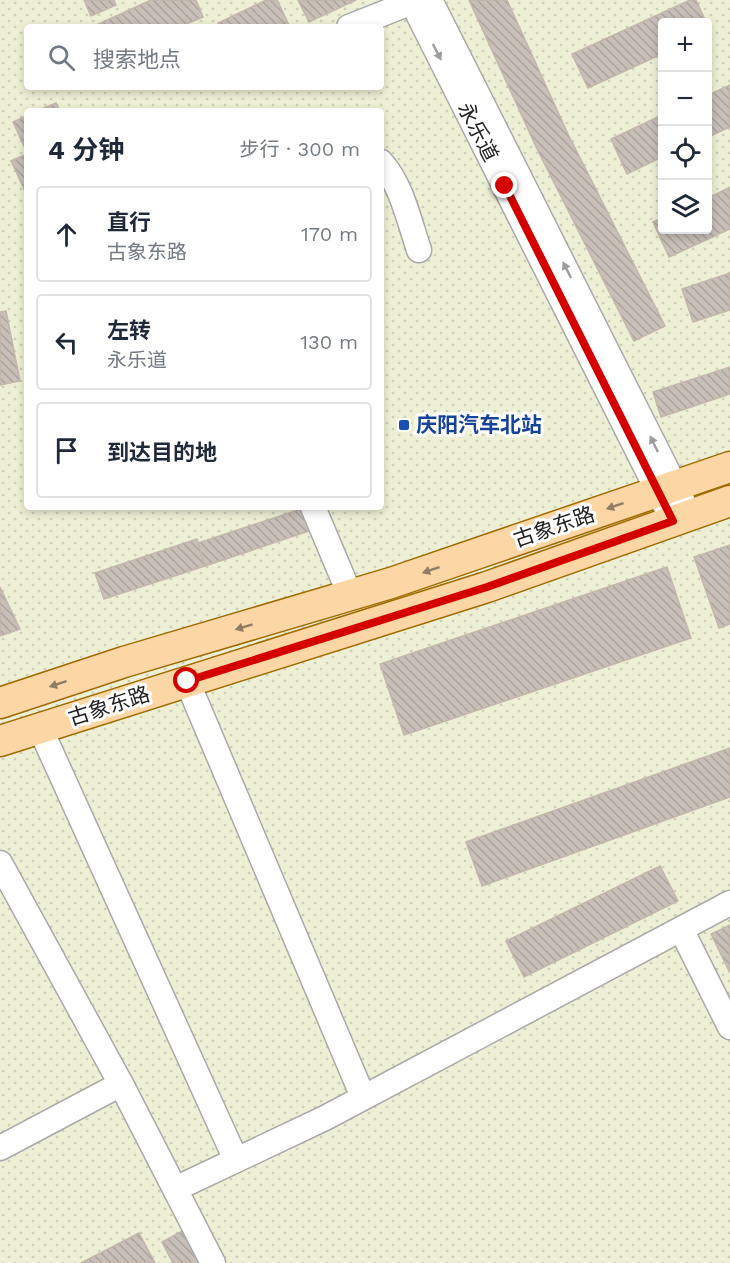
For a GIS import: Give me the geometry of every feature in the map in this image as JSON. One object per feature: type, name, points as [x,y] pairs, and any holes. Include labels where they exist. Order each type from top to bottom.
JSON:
[{"type":"main road","name":"古象东路","points":[[0,703],[124,662],[350,595],[730,467]]},
{"type":"main road","name":"古象东路","points":[[0,741],[487,587],[730,501]]},
{"type":"street","points":[[358,24],[417,1]]},
{"type":"street","name":"永乐道","points":[[417,1],[681,518]]},
{"type":"street","points":[[384,165],[390,172],[402,199],[419,250]]},
{"type":"street","points":[[314,510],[350,595]]},
{"type":"street","points":[[187,681],[363,1097]]},
{"type":"street","points":[[40,728],[236,1160]]},
{"type":"street","points":[[0,863],[121,1084],[213,1263]]},
{"type":"street","points":[[175,1189],[363,1097],[730,903]]},
{"type":"street","points":[[681,929],[730,1027]]},
{"type":"street","points":[[0,1148],[121,1084]]},
{"type":"green space","points":[[0,0],[730,0],[730,1263],[0,1263]]},
{"type":"building","points":[[84,0],[114,0],[116,5],[91,16]]},
{"type":"building","points":[[151,0],[196,0],[203,17],[186,24],[99,24]]},
{"type":"building","points":[[266,0],[277,0],[289,24],[218,24]]},
{"type":"building","points":[[298,0],[356,0],[309,22]]},
{"type":"building","points":[[469,0],[507,0],[568,134],[665,326],[634,341],[537,149]]},
{"type":"building","points":[[690,0],[696,0],[704,18],[658,18],[658,56],[588,88],[572,54]]},
{"type":"building","points":[[730,85],[730,127],[712,135],[712,126],[712,93]]},
{"type":"building","points":[[56,103],[58,108],[44,108]]},
{"type":"building","points":[[24,117],[24,146],[13,122]]},
{"type":"building","points":[[658,117],[658,159],[627,174],[611,139]]},
{"type":"building","points":[[24,155],[24,189],[11,161]]},
{"type":"building","points":[[730,187],[730,229],[669,257],[658,234],[712,234],[712,196]]},
{"type":"building","points":[[658,220],[658,233],[653,222]]},
{"type":"building","points":[[730,273],[730,310],[693,322],[682,289]]},
{"type":"building","points":[[6,311],[20,381],[0,385],[0,312]]},
{"type":"building","points":[[730,367],[730,394],[661,417],[653,392]]},
{"type":"building","points":[[298,510],[301,510],[309,531],[205,566],[198,543]]},
{"type":"building","points":[[197,539],[205,566],[104,599],[95,573]]},
{"type":"building","points":[[730,545],[730,624],[719,628],[694,557]]},
{"type":"building","points":[[667,567],[691,638],[404,735],[380,664]]},
{"type":"building","points":[[0,587],[20,629],[0,636]]},
{"type":"building","points":[[730,748],[730,797],[482,886],[466,842]]},
{"type":"building","points":[[660,866],[678,901],[524,977],[506,941]]},
{"type":"building","points":[[730,925],[730,973],[711,934]]},
{"type":"building","points":[[182,1231],[199,1263],[173,1263],[162,1242]]},
{"type":"building","points":[[139,1233],[155,1263],[81,1263]]},
{"type":"place","name":"庆阳汽车北站","points":[[404,425]]},
{"type":"route","points":[[187,681],[487,587],[673,521],[599,369],[505,186]]}]
